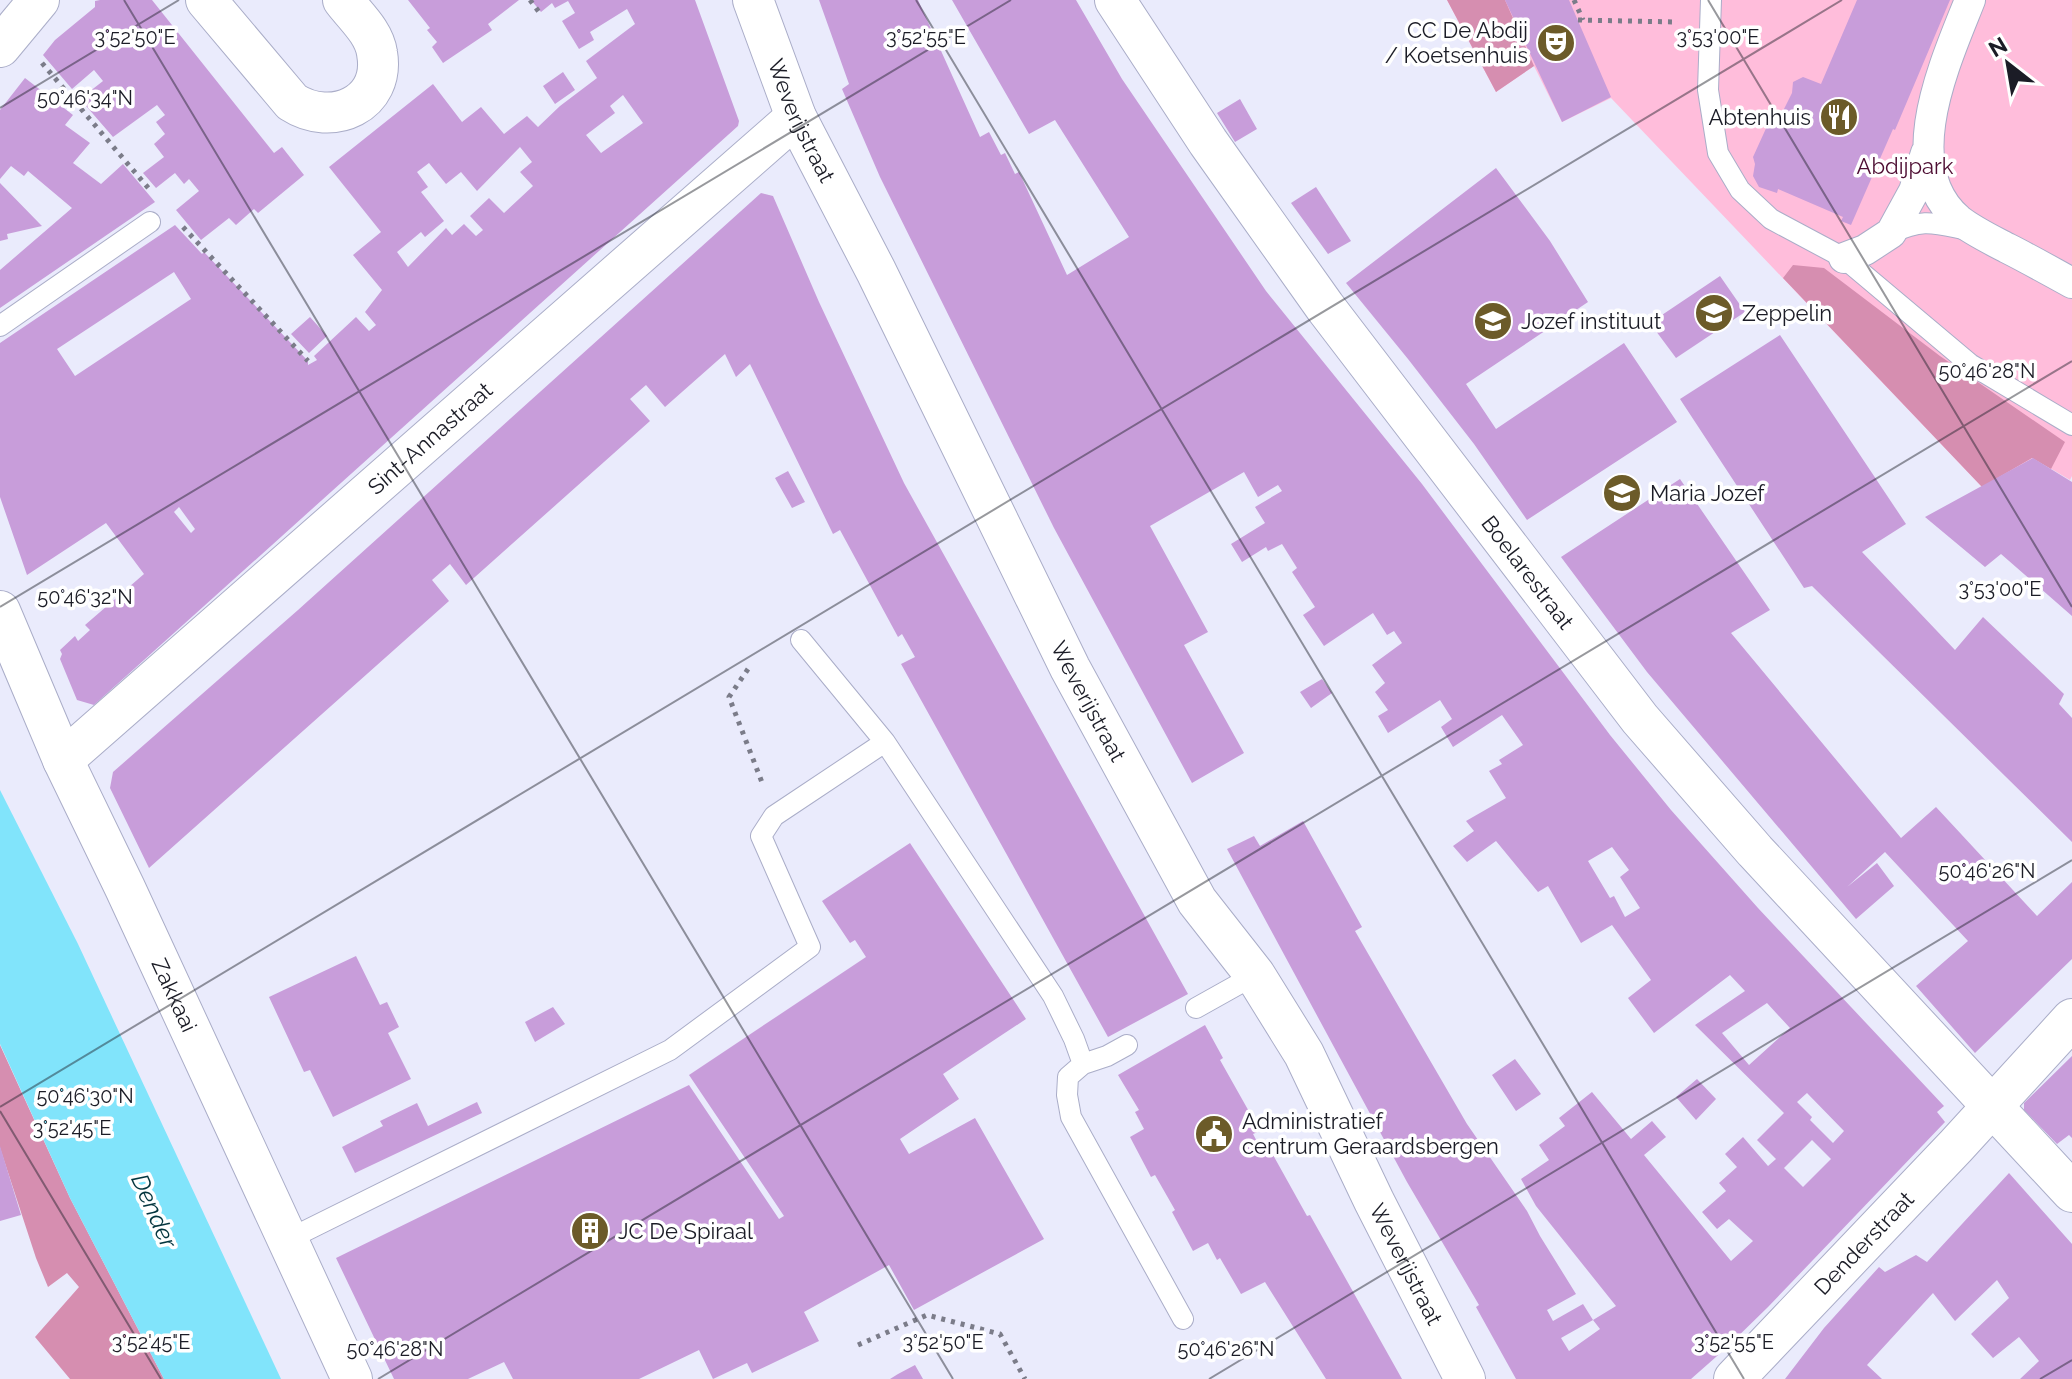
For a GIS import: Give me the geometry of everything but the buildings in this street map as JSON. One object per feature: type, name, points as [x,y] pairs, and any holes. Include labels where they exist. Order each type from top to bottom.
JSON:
[{"type":"street","points":[[0,47],[39,0]]},
{"type":"street","points":[[206,0],[292,102],[305,110],[328,114],[357,105],[375,82],[377,70],[377,53],[372,36],[343,0]]},
{"type":"street","name":"Weverijstraat","points":[[753,0],[796,117],[876,271],[1070,668],[1197,901],[1255,975],[1304,1054],[1374,1201],[1465,1379]]},
{"type":"street","name":"Boelarestraat","points":[[1115,0],[1208,142],[1325,307],[1640,719],[1755,851],[2072,1192]]},
{"type":"street","points":[[1844,258],[1865,250],[1891,233],[1914,191],[1927,151],[1936,94],[1970,0]]},
{"type":"street","name":"Sint-Annastraat","points":[[63,760],[796,117]]},
{"type":"street","points":[[1927,151],[1945,206],[1958,219],[2072,283]]},
{"type":"street","name":"Zakkaai","points":[[0,611],[63,760],[352,1379]]},
{"type":"street","name":"Denderstraat","points":[[1734,1379],[2072,1019]]},
{"type":"lane","points":[[1711,0],[1708,90],[1718,153],[1740,190],[1771,219],[1844,258],[1970,364],[2072,425]]},
{"type":"lane","points":[[0,326],[150,222]]},
{"type":"lane","points":[[1891,233],[1913,223],[1933,223],[1975,231]]},
{"type":"lane","points":[[801,640],[885,742],[1053,996],[1083,1064]]},
{"type":"lane","points":[[287,1240],[670,1050],[810,947],[761,836],[774,816],[885,742]]},
{"type":"lane","points":[[1196,1008],[1255,975]]},
{"type":"lane","points":[[1127,1045],[1083,1064],[1068,1077],[1071,1117],[1183,1319]]},
{"type":"path","points":[[530,0],[539,12]]},
{"type":"path","points":[[1574,0],[1580,20],[1711,23]]},
{"type":"path","points":[[748,669],[729,697],[774,816]]},
{"type":"path","points":[[858,1345],[927,1315],[1000,1334],[1025,1379]]},
{"type":"green space","name":"Abdijpark","points":[[1447,0],[2072,0],[2070,480],[2033,458],[1982,487],[1611,98],[1562,122],[1534,66],[1496,92]]},
{"type":"shaded area","points":[[1447,0],[1505,0],[1534,66],[1496,92]]},
{"type":"shaded area","points":[[1793,265],[1824,268],[1940,356],[2065,442],[2051,469],[2032,458],[1982,487],[1783,278]]},
{"type":"shaded area","points":[[0,1045],[70,1198],[164,1379],[70,1379],[35,1337],[79,1287],[67,1273],[48,1287],[0,1148]]},
{"type":"water","name":"Dender","points":[[0,790],[78,944],[281,1379],[164,1379],[70,1198],[0,1044]]},
{"type":"place","name":"CC De Abdij / Koetsenhuis","points":[[1556,43]]},
{"type":"place","name":"Abtenhuis","points":[[1839,117]]},
{"type":"place","name":"Zeppelin","points":[[1714,313]]},
{"type":"place","name":"Jozef instituut","points":[[1493,321]]},
{"type":"place","name":"Maria Jozef","points":[[1622,493]]},
{"type":"place","name":"Administratief centrum Geraardsbergen","points":[[1214,1134]]},
{"type":"place","name":"JC De Spiraal","points":[[590,1231]]}]
